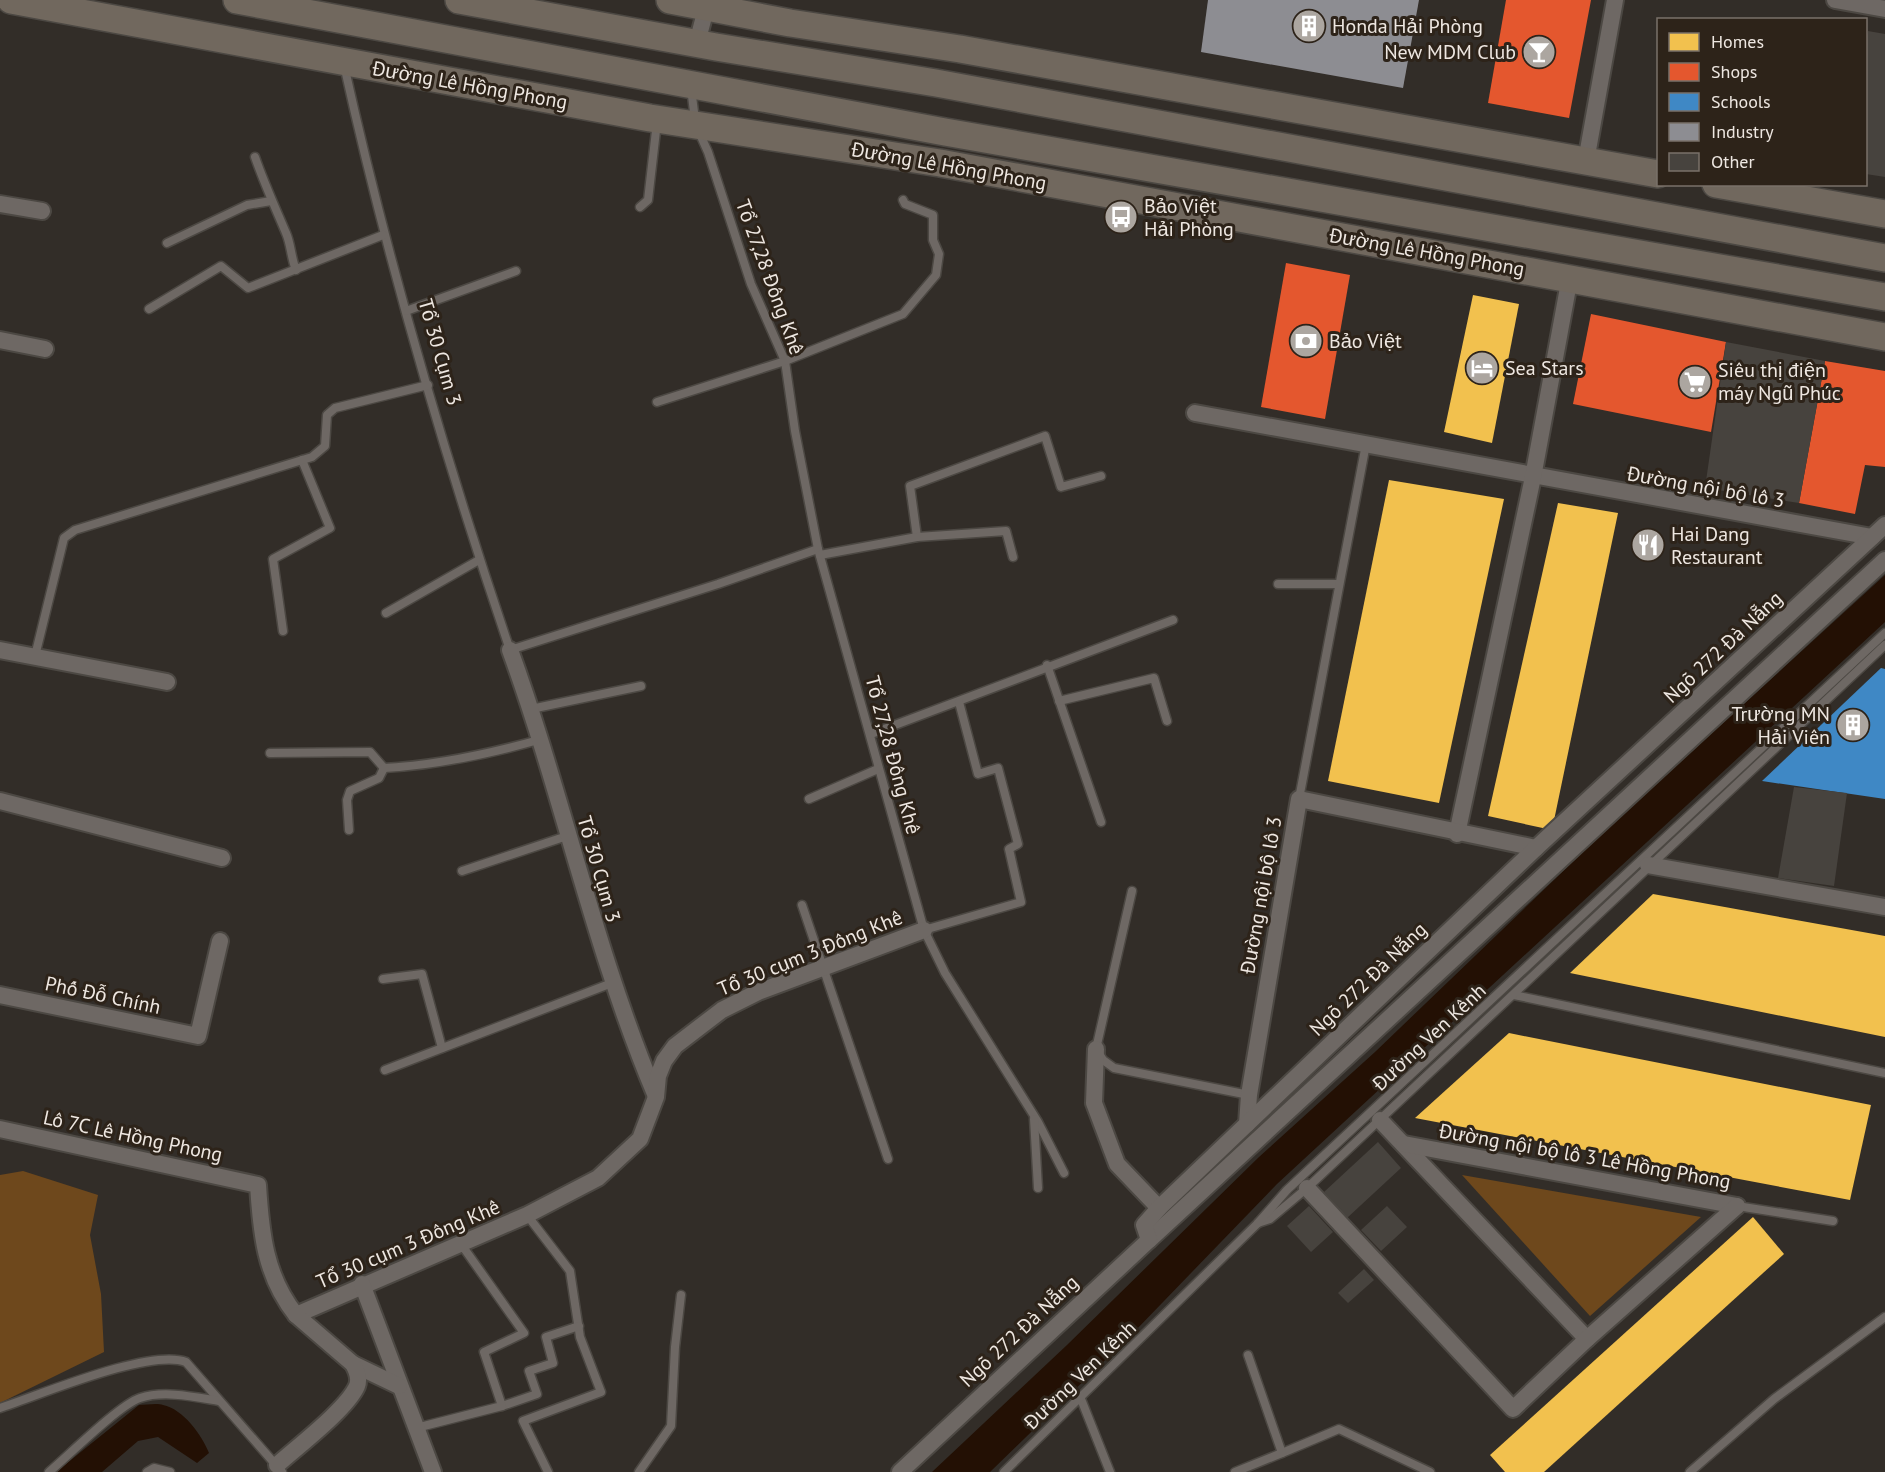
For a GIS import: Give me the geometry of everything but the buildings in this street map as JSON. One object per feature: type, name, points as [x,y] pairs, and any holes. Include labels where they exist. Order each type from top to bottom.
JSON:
[{"type":"main road","name":"Đường Lê Hồng Phong","points":[[11,0],[657,119],[940,163],[1570,277],[1885,337]]},
{"type":"main road","name":"Đường Lê Hồng Phong","points":[[237,0],[945,132],[1885,297]]},
{"type":"main road","points":[[459,0],[697,44],[936,83],[1885,258]]},
{"type":"main road","points":[[670,0],[706,3],[790,23],[960,49],[1657,174]]},
{"type":"main road","points":[[1727,186],[1885,214]]},
{"type":"street","points":[[1586,161],[1615,0]]},
{"type":"street","points":[[1836,0],[1885,9]]},
{"type":"street","points":[[697,44],[706,3]]},
{"type":"street","points":[[0,204],[42,211]]},
{"type":"street","points":[[1457,834],[1533,477],[1570,277]]},
{"type":"street","points":[[0,340],[45,349]]},
{"type":"street","name":"Đường nội bộ lô 3","points":[[1195,413],[1533,477],[1872,537]]},
{"type":"street","name":"Ngõ 272 Đà Nẵng","points":[[900,1472],[1149,1240],[1144,1225],[1159,1208],[1536,848],[1885,525]]},
{"type":"street","points":[[1149,1240],[1885,560]]},
{"type":"street","points":[[0,650],[167,682]]},
{"type":"street","name":"Tổ 30 Cụm 3","points":[[510,650],[542,739],[567,836],[612,983],[656,1097]]},
{"type":"street","name":"Đường nội bộ lô 3","points":[[1247,1124],[1249,1095],[1299,799],[1457,834],[1536,848]]},
{"type":"street","points":[[0,801],[222,858]]},
{"type":"street","points":[[1648,865],[1885,907]]},
{"type":"street","name":"Tổ 30 cụm 3 Đông Khê","points":[[296,1315],[362,1284],[527,1215],[598,1178],[640,1139],[656,1097],[658,1076],[664,1061],[675,1046],[722,1010],[758,992],[924,930]]},
{"type":"street","name":"Phố Đỗ Chính","points":[[0,995],[198,1036],[220,941]]},
{"type":"street","points":[[1096,1049],[1094,1103],[1117,1164],[1159,1208]]},
{"type":"street","name":"Đường nội bộ lô 3 Lê Hồng Phong","points":[[1380,1120],[1587,1339]]},
{"type":"street","name":"Lô 7C Lê Hồng Phong","points":[[0,1129],[258,1185],[262,1239],[267,1260],[282,1297],[296,1315]]},
{"type":"street","name":"Đường nội bộ lô 3 Lê Hồng Phong","points":[[1404,1144],[1737,1206]]},
{"type":"street","name":"Đường nội bộ lô 3 Lê Hồng Phong","points":[[1307,1188],[1513,1409],[1587,1339],[1737,1206]]},
{"type":"street","points":[[362,1284],[433,1472]]},
{"type":"street","points":[[296,1315],[353,1364],[399,1386]]},
{"type":"street","points":[[280,1469],[349,1399],[358,1384],[358,1373],[353,1364]]},
{"type":"lane","name":"Tổ 30 Cụm 3","points":[[343,62],[383,235],[479,560],[510,650]]},
{"type":"lane","name":"Tổ 27,28 Đông Khê","points":[[691,84],[695,124],[708,152],[751,284],[785,361],[795,431],[819,552],[924,930]]},
{"type":"lane","points":[[640,207],[648,200],[657,119]]},
{"type":"lane","points":[[255,157],[271,201],[287,235],[289,252],[296,270]]},
{"type":"lane","points":[[167,243],[247,205],[271,201]]},
{"type":"lane","points":[[657,402],[785,361],[903,314],[936,276],[939,254],[933,240],[933,215],[905,204],[903,201]]},
{"type":"lane","points":[[149,309],[221,266],[248,288],[383,235]]},
{"type":"lane","points":[[406,311],[516,271]]},
{"type":"lane","points":[[35,656],[64,538],[75,530],[312,457],[325,446],[327,415],[335,408],[428,385]]},
{"type":"lane","points":[[917,537],[910,486],[1045,436],[1061,487],[1101,476]]},
{"type":"lane","points":[[1299,799],[1366,444]]},
{"type":"lane","points":[[283,631],[273,559],[330,528],[302,460]]},
{"type":"lane","points":[[510,650],[819,552],[917,537],[1006,531],[1013,557]]},
{"type":"lane","points":[[386,613],[479,560]]},
{"type":"lane","points":[[1278,585],[1339,585]]},
{"type":"lane","points":[[871,734],[1173,620]]},
{"type":"lane","name":"Đường Ven Kênh","points":[[1004,1472],[1258,1223],[1287,1190],[1885,633]]},
{"type":"lane","name":"Đường Ven Kênh","points":[[1258,1223],[1270,1219],[1307,1188],[1514,995],[1648,865],[1884,648]]},
{"type":"lane","points":[[1047,666],[1101,822]]},
{"type":"lane","points":[[1059,701],[1154,678],[1167,721]]},
{"type":"lane","points":[[531,709],[641,686]]},
{"type":"lane","points":[[924,930],[1021,902],[1009,849],[1018,844],[998,768],[978,774],[959,702]]},
{"type":"lane","points":[[384,768],[441,764],[477,758],[542,739]]},
{"type":"lane","points":[[270,753],[370,752],[384,768]]},
{"type":"lane","points":[[349,830],[347,800],[350,791],[379,778],[384,768]]},
{"type":"lane","points":[[808,799],[878,770]]},
{"type":"lane","points":[[462,871],[567,836]]},
{"type":"lane","points":[[1132,891],[1096,1049],[1103,1060],[1114,1068],[1249,1095]]},
{"type":"lane","points":[[802,905],[888,1160]]},
{"type":"lane","name":"Tổ 30 cụm 3 Đông Khê","points":[[924,930],[945,973],[1034,1115],[1064,1173]]},
{"type":"lane","points":[[383,979],[422,974],[442,1048]]},
{"type":"lane","points":[[384,1070],[612,983]]},
{"type":"lane","points":[[1514,995],[1885,1073]]},
{"type":"lane","points":[[1034,1115],[1038,1188]]},
{"type":"lane","points":[[1737,1206],[1833,1221]]},
{"type":"lane","points":[[527,1215],[570,1271],[580,1337],[601,1392],[523,1421],[548,1472]]},
{"type":"lane","points":[[461,1244],[524,1333],[484,1352],[502,1406]]},
{"type":"lane","points":[[639,1472],[671,1426],[675,1347],[681,1295]]},
{"type":"lane","points":[[1690,1472],[1774,1399],[1885,1317]]},
{"type":"lane","points":[[416,1428],[502,1406],[537,1394],[529,1371],[553,1363],[546,1336],[579,1326]]},
{"type":"lane","points":[[1248,1355],[1282,1453]]},
{"type":"lane","points":[[0,1408],[120,1368],[164,1358],[186,1362],[280,1469]]},
{"type":"lane","points":[[49,1472],[115,1416],[140,1398],[174,1395],[219,1401]]},
{"type":"lane","points":[[1081,1399],[1110,1472]]},
{"type":"lane","points":[[1235,1472],[1339,1429],[1430,1472]]},
{"type":"lane","points":[[147,1472],[154,1468],[170,1472]]},
{"type":"shaded area","points":[[1885,575],[1885,622],[1277,1184],[1135,1331],[990,1472],[932,1472],[1067,1345],[1259,1157],[1375,1052],[1604,832]]},
{"type":"shaded area","points":[[23,1171],[98,1195],[90,1235],[101,1294],[104,1352],[0,1403],[0,1175]]},
{"type":"shaded area","points":[[1462,1175],[1701,1217],[1590,1316]]},
{"type":"shaded area","points":[[161,1404],[178,1412],[197,1431],[209,1453],[197,1463],[158,1437],[138,1441],[102,1472],[56,1472],[139,1405]]},
{"type":"place","name":"Honda Hải Phòng","points":[[1309,26]]},
{"type":"place","name":"New MDM Club","points":[[1539,52]]},
{"type":"place","name":"Bảo Việt Hải Phòng","points":[[1121,217]]},
{"type":"place","name":"Bảo Việt","points":[[1306,341]]},
{"type":"place","name":"Sea Stars","points":[[1482,368]]},
{"type":"place","name":"Siêu thị điện máy Ngũ Phúc","points":[[1695,382]]},
{"type":"place","name":"Hai Dang Restaurant","points":[[1648,545]]},
{"type":"place","name":"Trường MN Hải Viên","points":[[1853,725]]}]
